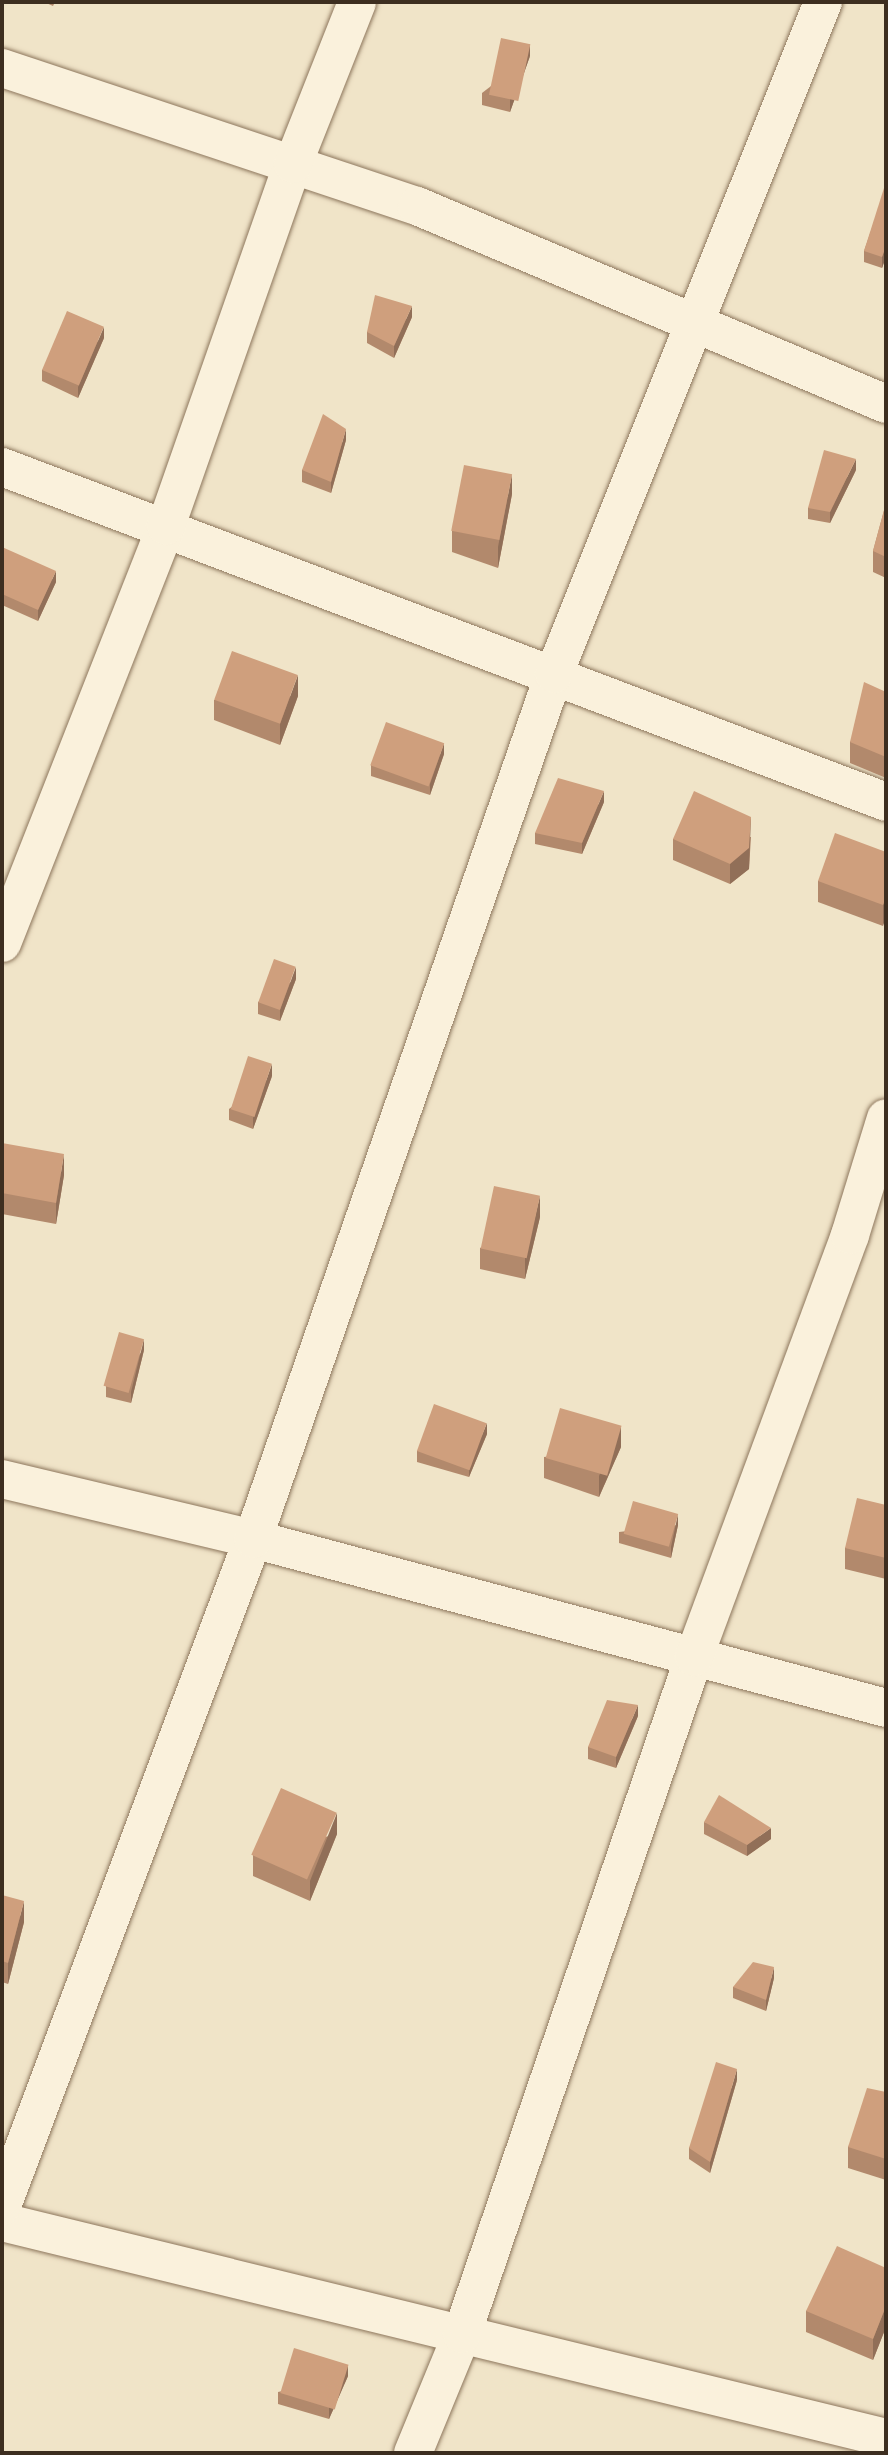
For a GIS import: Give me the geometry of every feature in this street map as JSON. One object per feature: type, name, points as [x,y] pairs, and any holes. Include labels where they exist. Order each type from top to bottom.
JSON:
[{"type":"street","points":[[2,943],[166,526],[293,164],[356,2]]},
{"type":"street","points":[[2,2206],[253,1539],[554,674],[823,2]]},
{"type":"street","points":[[2,68],[417,206],[886,404]]},
{"type":"street","points":[[2,467],[166,526],[886,802]]},
{"type":"street","points":[[413,2453],[462,2334],[694,1657],[850,1235],[886,1118]]},
{"type":"street","points":[[2,1479],[253,1539],[886,1708]]},
{"type":"street","points":[[2,2222],[886,2438]]},
{"type":"building","points":[[501,38],[530,44],[518,101],[489,95]]},
{"type":"building","points":[[884,188],[886,246],[882,257],[864,251]]},
{"type":"building","points":[[375,295],[412,306],[394,346],[367,332]]},
{"type":"building","points":[[67,311],[104,327],[79,386],[42,370]]},
{"type":"building","points":[[323,414],[346,429],[331,482],[302,470]]},
{"type":"building","points":[[824,450],[856,459],[830,512],[808,508]]},
{"type":"building","points":[[464,465],[512,474],[499,540],[451,531]]},
{"type":"building","points":[[886,503],[886,557],[873,551]]},
{"type":"building","points":[[2,547],[56,571],[38,610],[2,594]]},
{"type":"building","points":[[232,651],[298,675],[280,724],[214,700]]},
{"type":"building","points":[[864,682],[886,692],[886,757],[850,742]]},
{"type":"building","points":[[386,722],[444,743],[429,786],[370,765]]},
{"type":"building","points":[[558,778],[604,791],[582,843],[535,833]]},
{"type":"building","points":[[694,791],[751,817],[749,848],[730,864],[673,839]]},
{"type":"building","points":[[835,833],[886,852],[886,897],[883,905],[818,881]]},
{"type":"building","points":[[274,959],[296,967],[280,1010],[258,1002]]},
{"type":"building","points":[[248,1056],[272,1064],[254,1117],[231,1109]]},
{"type":"building","points":[[2,1143],[64,1154],[56,1203],[2,1193]]},
{"type":"building","points":[[494,1186],[540,1196],[527,1258],[481,1249]]},
{"type":"building","points":[[119,1332],[144,1339],[129,1393],[104,1386]]},
{"type":"building","points":[[434,1404],[487,1423],[470,1470],[417,1451]]},
{"type":"building","points":[[560,1408],[622,1426],[607,1476],[546,1458]]},
{"type":"building","points":[[857,1498],[886,1505],[886,1558],[845,1548]]},
{"type":"building","points":[[633,1501],[678,1514],[669,1547],[624,1534]]},
{"type":"building","points":[[607,1700],[638,1705],[616,1757],[588,1747]]},
{"type":"building","points":[[281,1788],[337,1813],[307,1879],[251,1855]]},
{"type":"building","points":[[719,1795],[771,1828],[747,1845],[704,1822]]},
{"type":"building","points":[[2,1895],[24,1901],[8,1963],[2,1961]]},
{"type":"building","points":[[753,1962],[774,1967],[766,2000],[733,1987]]},
{"type":"building","points":[[716,2062],[737,2069],[710,2162],[689,2148]]},
{"type":"building","points":[[867,2088],[886,2092],[886,2159],[848,2147]]},
{"type":"building","points":[[837,2246],[886,2268],[886,2306],[873,2339],[806,2311]]},
{"type":"building","points":[[294,2348],[349,2365],[335,2410],[280,2393]]}]
